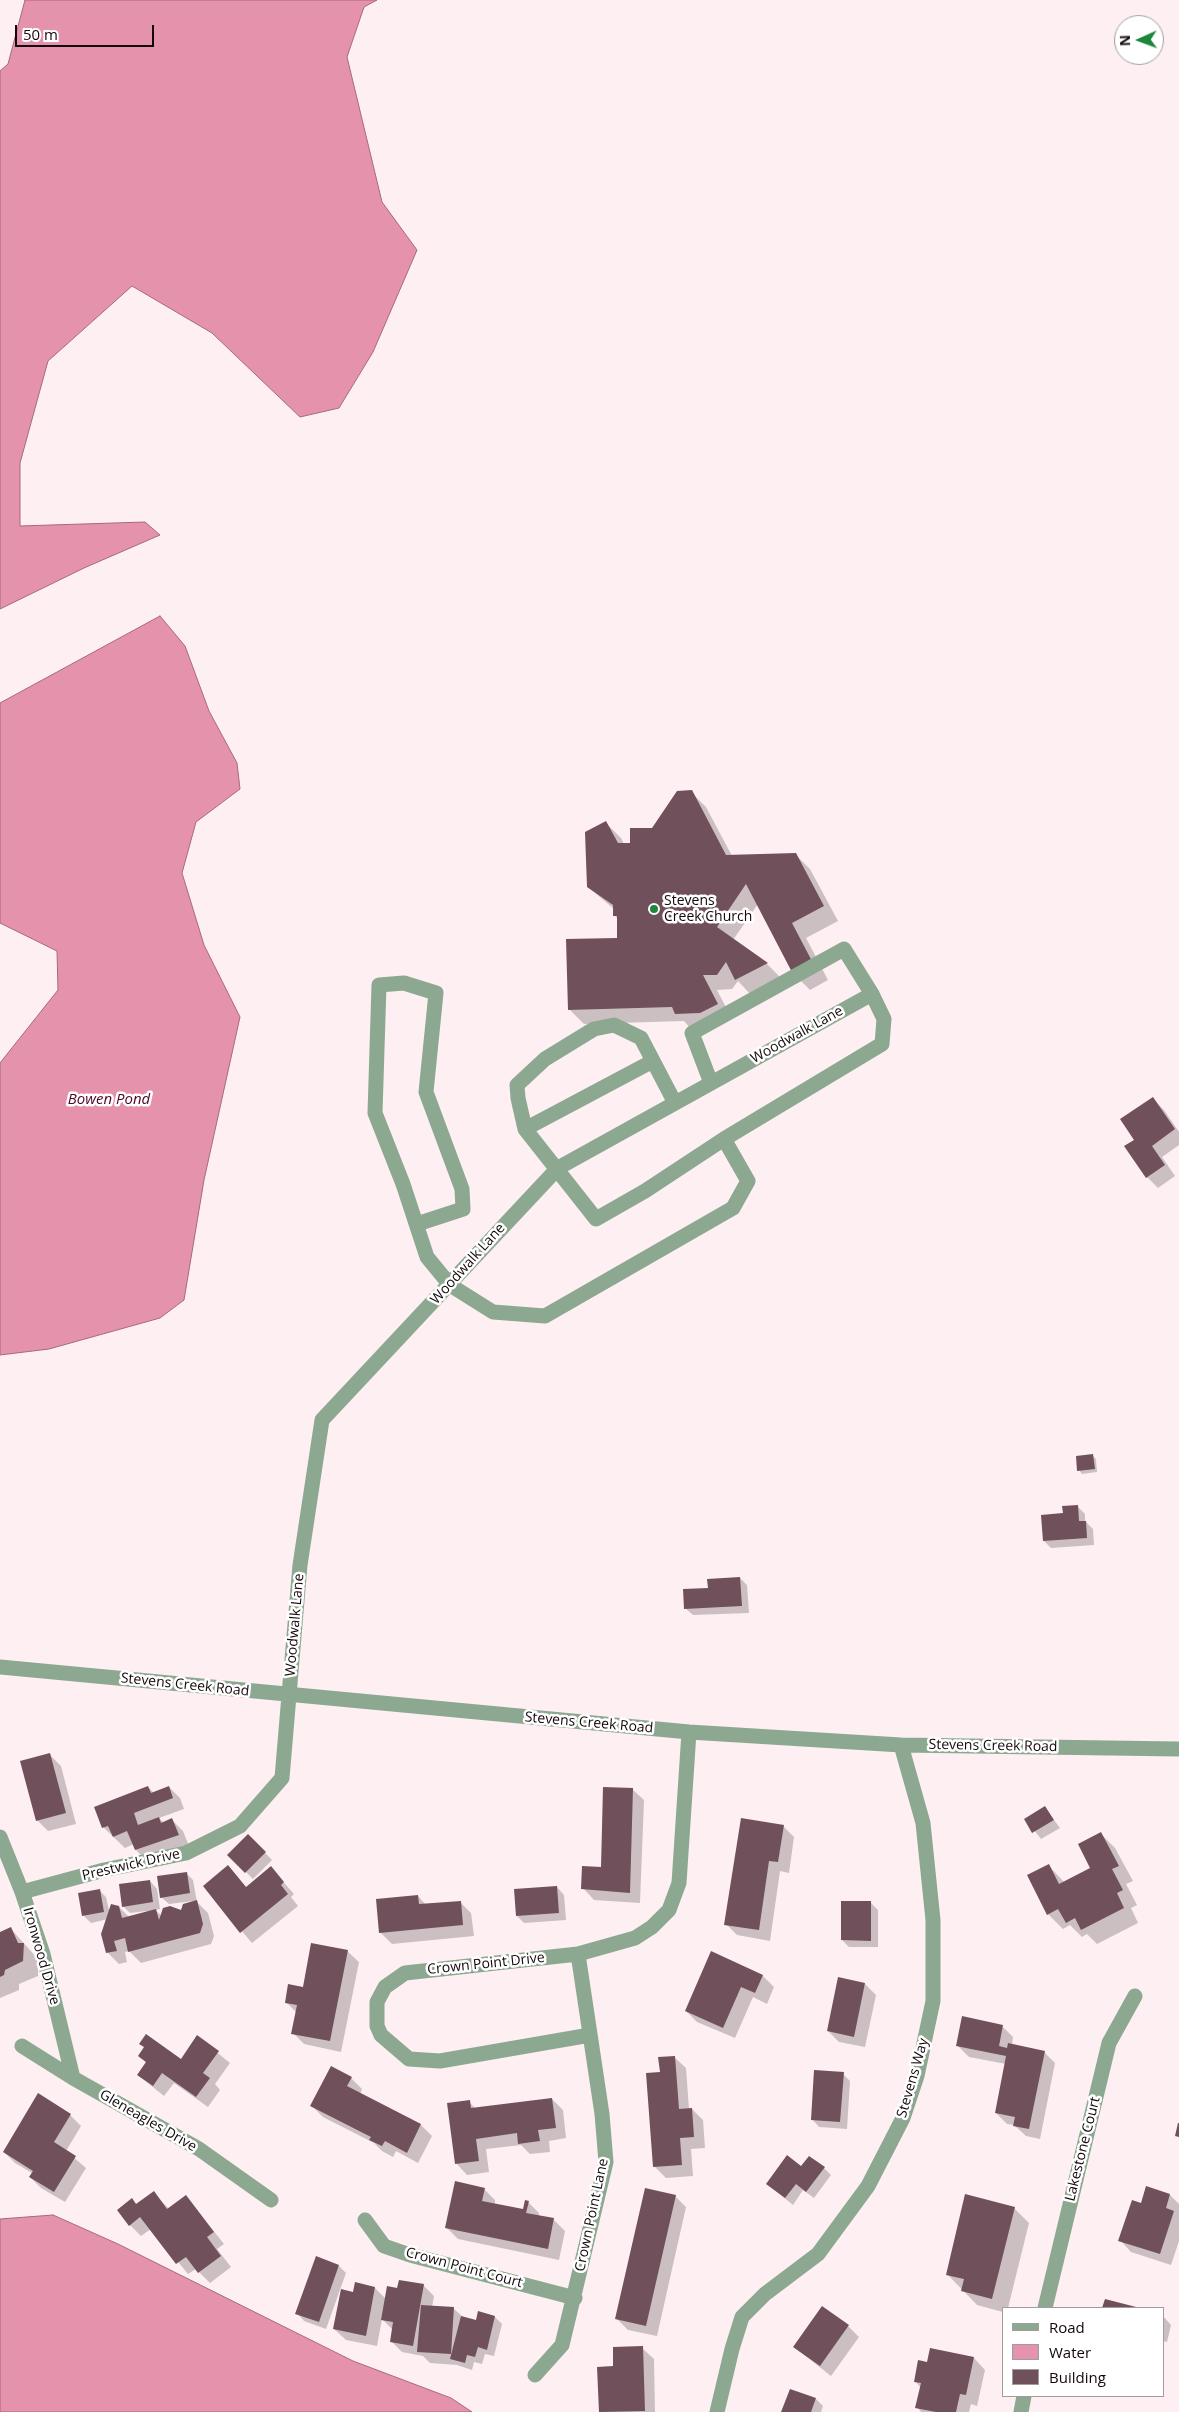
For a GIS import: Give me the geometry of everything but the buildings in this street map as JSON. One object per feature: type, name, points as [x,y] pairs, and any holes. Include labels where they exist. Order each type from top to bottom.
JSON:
[{"type":"street","points":[[676,1103],[641,1038],[614,1025],[594,1029],[545,1059],[517,1085],[525,1129],[558,1168],[596,1219],[645,1191],[724,1139],[882,1044],[884,1019],[872,994],[844,949],[692,1033],[711,1083]]},
{"type":"street","points":[[417,1224],[463,1209],[462,1189],[426,1092],[436,993],[404,983],[379,985],[375,1113],[417,1224],[427,1257],[450,1285],[493,1312],[545,1316],[733,1208],[748,1181],[724,1139]]},
{"type":"street","name":"Woodwalk Lane","points":[[288,1696],[300,1566],[322,1420],[450,1285],[478,1251],[558,1168],[872,994]]},
{"type":"street","points":[[525,1129],[653,1061]]},
{"type":"street","name":"Stevens Creek Road","points":[[0,1667],[163,1681],[288,1696],[688,1732],[901,1745],[1179,1750]]},
{"type":"street","name":"Prestwick Drive","points":[[22,1892],[104,1870],[186,1853],[240,1826],[282,1778],[288,1696]]},
{"type":"street","name":"Crown Point Drive","points":[[590,2035],[440,2061],[409,2059],[381,2035],[377,2026],[377,2002],[385,1988],[405,1973],[578,1954],[635,1938],[652,1927],[669,1910],[679,1883],[688,1732]]},
{"type":"street","name":"Stevens Way","points":[[717,2412],[732,2349],[742,2318],[765,2294],[818,2254],[868,2186],[903,2118],[917,2076],[933,2001],[933,1920],[923,1823],[901,1745]]},
{"type":"street","name":"Ironwood Drive","points":[[0,1837],[22,1892],[43,1954],[73,2078]]},
{"type":"street","name":"Crown Point Lane","points":[[535,2375],[562,2345],[575,2298],[606,2162],[578,1954]]},
{"type":"street","name":"Lakestone Court","points":[[1045,2307],[1109,2043],[1135,1996]]},
{"type":"street","name":"Gleneagles Drive","points":[[22,2046],[73,2078],[199,2149],[271,2200]]},
{"type":"street","name":"Crown Point Court","points":[[366,2220],[384,2246],[410,2255],[575,2298]]},
{"type":"street","points":[[1021,2412],[1024,2397]]},
{"type":"water","points":[[25,0],[377,0],[364,7],[347,57],[382,202],[417,250],[373,352],[339,408],[300,417],[212,333],[132,286],[48,361],[20,463],[20,526],[145,522],[160,535],[84,568],[0,609],[0,71],[8,64]]},
{"type":"water","name":"Bowen Pond","points":[[160,616],[185,646],[209,711],[237,763],[240,789],[196,822],[182,873],[204,945],[240,1017],[204,1180],[184,1300],[160,1318],[49,1349],[0,1355],[0,1063],[58,990],[57,951],[0,923],[0,703]]},
{"type":"water","points":[[53,2215],[118,2244],[353,2361],[451,2398],[472,2412],[0,2412],[0,2219]]},
{"type":"place","name":"Stevens Creek Church","points":[[654,909]]}]
